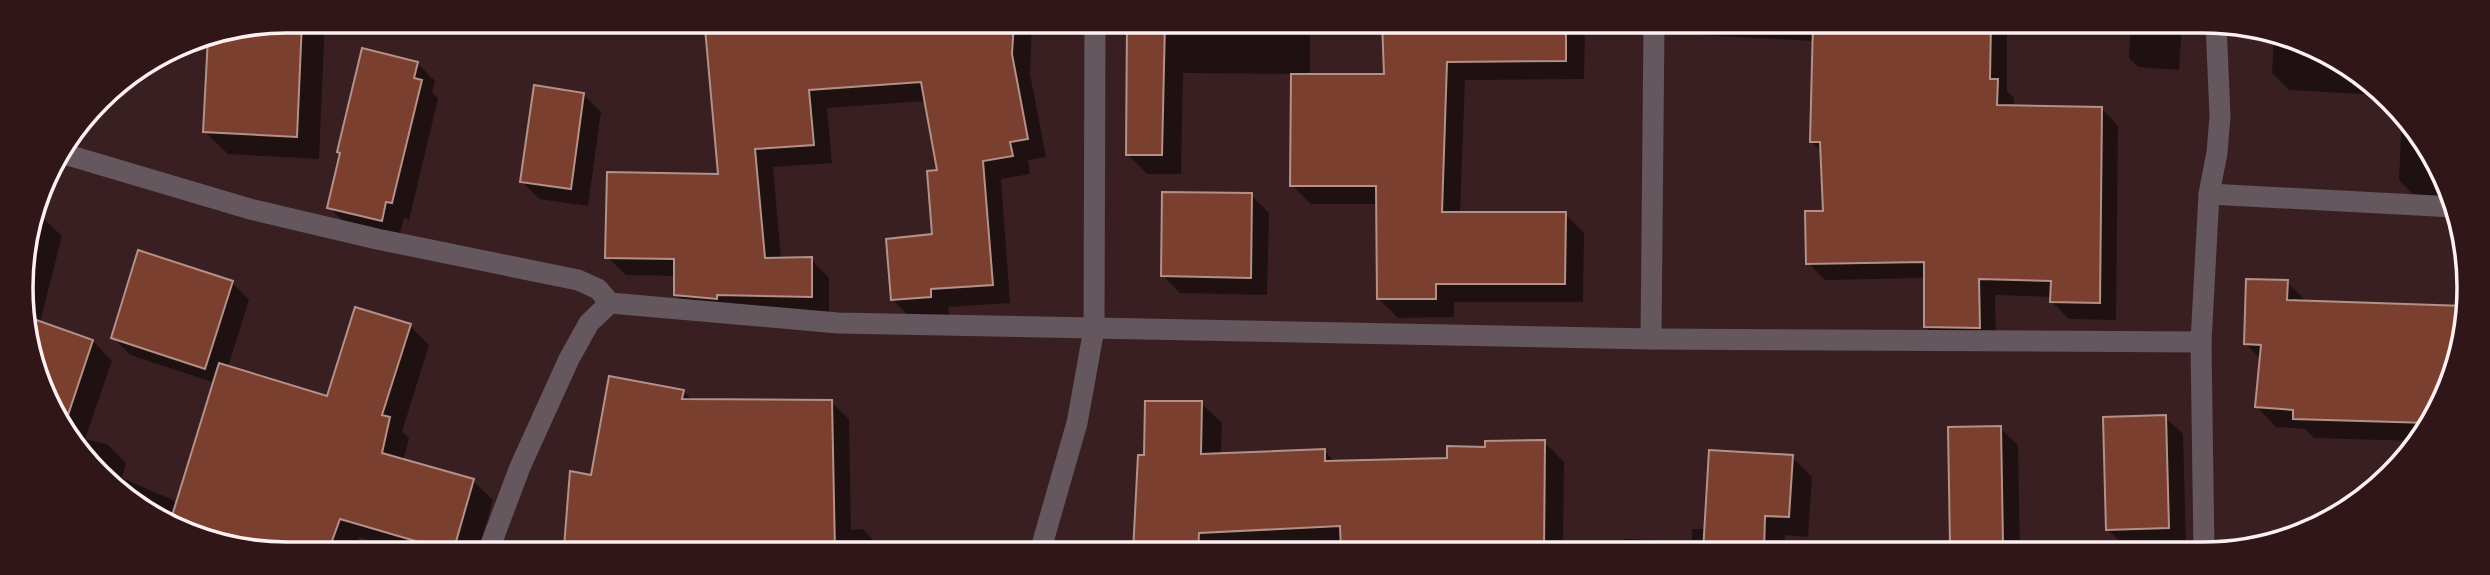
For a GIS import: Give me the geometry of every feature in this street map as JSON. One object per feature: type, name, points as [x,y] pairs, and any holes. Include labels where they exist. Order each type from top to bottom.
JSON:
[{"type":"street","points":[[1043,542],[1077,423],[1094,329],[1095,33]]},
{"type":"street","points":[[1651,339],[1654,33]]},
{"type":"street","points":[[2204,542],[2202,342],[2209,194],[2217,153],[2220,116],[2216,34]]},
{"type":"street","points":[[70,156],[250,209],[377,239],[569,277],[598,289],[610,303],[838,323],[1651,339],[2202,342]]},
{"type":"street","points":[[2209,194],[2443,206]]},
{"type":"street","points":[[492,542],[520,467],[569,359],[589,323],[610,303]]},
{"type":"building","points":[[301,33],[297,137],[203,132],[207,47],[254,35]]},
{"type":"building","points":[[705,33],[1013,33],[1012,54],[1028,139],[1010,142],[1013,156],[983,161],[993,285],[931,289],[931,297],[891,300],[886,239],[932,234],[927,171],[937,170],[921,82],[809,90],[814,145],[755,149],[765,258],[812,257],[812,297],[717,295],[717,299],[674,295],[674,259],[605,258],[607,172],[718,174]]},
{"type":"building","points":[[1127,33],[1165,33],[1162,155],[1126,155]]},
{"type":"building","points":[[1382,33],[1566,33],[1566,61],[1447,62],[1442,212],[1566,212],[1565,284],[1436,284],[1436,299],[1377,299],[1376,186],[1290,186],[1291,74],[1384,74]]},
{"type":"building","points":[[1813,33],[1991,33],[1990,79],[1998,79],[1997,105],[2102,107],[2100,303],[2050,302],[2051,281],[1979,279],[1980,328],[1924,327],[1924,262],[1806,264],[1805,211],[1823,211],[1820,142],[1810,142]]},
{"type":"building","points":[[362,48],[418,62],[414,78],[422,80],[392,203],[386,202],[382,221],[327,208],[340,153],[337,152]]},
{"type":"building","points":[[534,85],[584,93],[571,189],[520,182]]},
{"type":"building","points":[[1162,192],[1252,193],[1251,278],[1161,276]]},
{"type":"building","points":[[138,250],[233,281],[205,369],[111,338]]},
{"type":"building","points":[[2246,279],[2288,280],[2287,300],[2456,306],[2452,337],[2443,369],[2431,400],[2418,423],[2293,419],[2293,410],[2255,407],[2261,345],[2244,344]]},
{"type":"building","points":[[355,307],[411,324],[382,415],[390,417],[382,453],[474,479],[456,542],[419,542],[340,519],[332,542],[254,540],[222,533],[172,515],[219,363],[327,396]]},
{"type":"building","points":[[35,319],[93,340],[68,416],[47,369]]},
{"type":"building","points":[[609,376],[684,390],[682,399],[832,400],[835,542],[564,542],[570,471],[591,475]]},
{"type":"building","points":[[1145,401],[1202,401],[1201,454],[1325,449],[1325,461],[1447,458],[1447,446],[1485,447],[1485,441],[1545,440],[1544,542],[1341,542],[1340,526],[1199,533],[1199,542],[1134,542],[1138,455],[1144,455]]},
{"type":"building","points":[[2166,415],[2169,528],[2106,530],[2103,417]]},
{"type":"building","points":[[2001,426],[2003,542],[1950,542],[1948,427]]},
{"type":"building","points":[[1709,450],[1793,455],[1789,517],[1765,516],[1764,542],[1704,542]]}]
